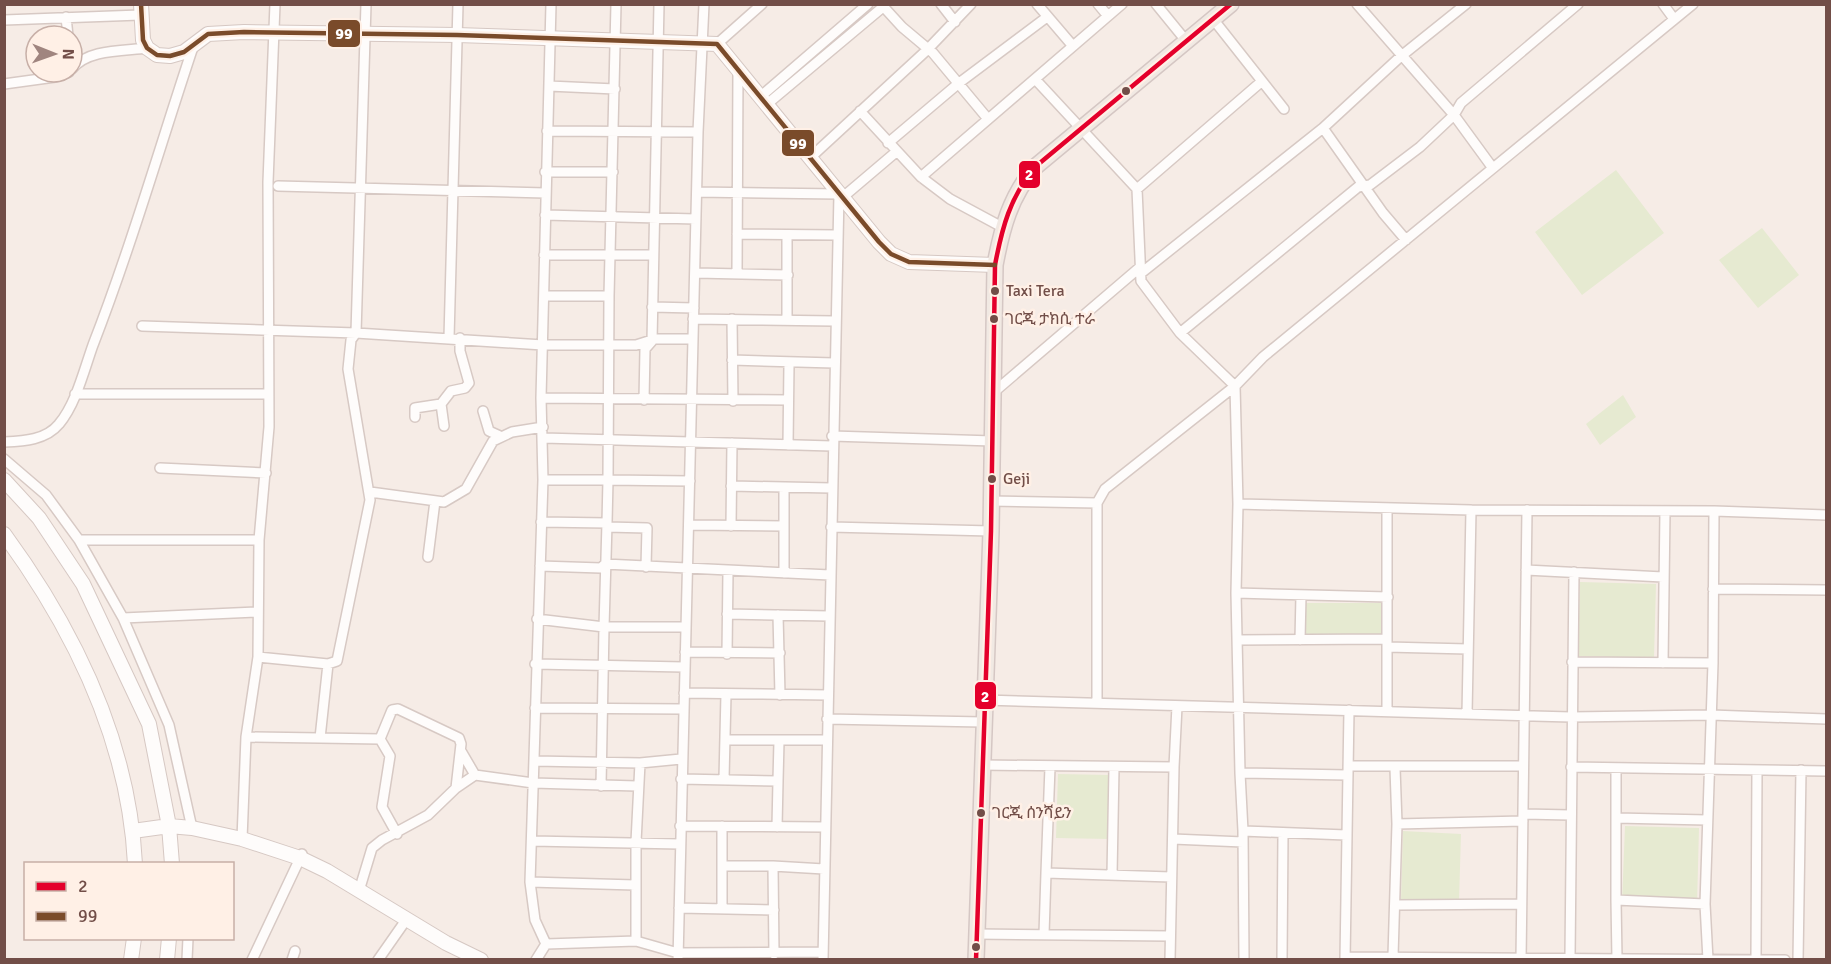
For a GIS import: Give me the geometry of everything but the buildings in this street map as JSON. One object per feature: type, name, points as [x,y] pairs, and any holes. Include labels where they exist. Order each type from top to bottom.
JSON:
[{"type":"main road","points":[[976,960],[981,765],[991,531],[995,266],[1002,227],[1017,190],[1035,167],[1083,130],[1231,4]]},
{"type":"main road","points":[[140,10],[143,40],[147,48],[157,55],[170,57],[193,47],[208,34],[274,32],[457,35],[717,44],[879,242],[900,259],[936,264],[995,266]]},
{"type":"main road","points":[[4,480],[39,518],[83,584],[115,647],[149,724],[169,826],[172,862]]},
{"type":"main road","points":[[4,534],[46,593],[70,635],[118,755],[133,831],[135,862]]},
{"type":"main road","points":[[133,831],[169,826],[192,828],[301,856],[406,920],[481,960]]},
{"type":"main road","points":[[131,960],[134,940]]},
{"type":"main road","points":[[167,960],[170,940]]},
{"type":"street","points":[[242,839],[246,737],[258,657],[259,540],[269,427],[268,182],[275,4]]},
{"type":"street","points":[[258,657],[328,664],[337,661],[370,492],[348,369],[351,340],[356,333],[366,4]]},
{"type":"street","points":[[449,338],[458,4]]},
{"type":"street","points":[[546,944],[535,920],[530,882],[535,664],[543,480],[541,398],[551,4]]},
{"type":"street","points":[[601,786],[616,4]]},
{"type":"street","points":[[644,400],[645,349],[652,341],[659,4]]},
{"type":"street","points":[[678,956],[698,132],[704,4]]},
{"type":"street","points":[[717,44],[748,9],[762,4]]},
{"type":"street","points":[[763,101],[868,4]]},
{"type":"street","points":[[941,4],[956,22]]},
{"type":"street","points":[[811,157],[927,50],[971,4]]},
{"type":"street","points":[[1038,4],[1072,45]]},
{"type":"street","points":[[1098,4],[1108,16]]},
{"type":"street","points":[[921,177],[1122,4]]},
{"type":"street","points":[[1156,4],[1187,42]]},
{"type":"street","points":[[1357,4],[1400,57],[1454,115],[1491,167]]},
{"type":"street","points":[[994,393],[1140,271],[1323,128],[1400,57],[1466,4]]},
{"type":"street","points":[[1180,333],[1358,187],[1370,185],[1391,169],[1454,115],[1461,103],[1578,4]]},
{"type":"street","points":[[1663,4],[1674,19]]},
{"type":"street","points":[[1097,703],[1097,503],[1105,489],[1235,386],[1263,357],[1491,167],[1599,83],[1693,4]]},
{"type":"street","points":[[763,101],[882,6],[927,50],[933,53],[988,119]]},
{"type":"street","points":[[4,20],[140,10]]},
{"type":"street","points":[[66,17],[67,24]]},
{"type":"street","points":[[888,143],[959,84],[1047,17]]},
{"type":"street","points":[[1213,20],[1284,109]]},
{"type":"street","points":[[4,441],[24,441],[52,431],[61,422],[75,394],[100,327],[193,47]]},
{"type":"street","points":[[84,60],[103,53],[147,48]]},
{"type":"street","points":[[736,274],[738,70]]},
{"type":"street","points":[[1035,79],[1137,189],[1140,271],[1145,288],[1180,333],[1235,386],[1238,504],[1236,593],[1243,831],[1244,960]]},
{"type":"street","points":[[4,84],[24,82]]},
{"type":"street","points":[[1137,189],[1261,82]]},
{"type":"street","points":[[549,86],[615,89]]},
{"type":"street","points":[[860,111],[921,177],[950,199],[1002,227]]},
{"type":"street","points":[[1323,128],[1383,213],[1406,240]]},
{"type":"street","points":[[547,130],[698,132]]},
{"type":"street","points":[[697,192],[841,195],[896,152]]},
{"type":"street","points":[[545,172],[613,172]]},
{"type":"street","points":[[278,186],[545,193]]},
{"type":"street","points":[[546,944],[636,941],[678,956],[774,954],[823,956],[836,235],[841,195]]},
{"type":"street","points":[[545,215],[696,219]]},
{"type":"street","points":[[737,234],[836,235]]},
{"type":"street","points":[[787,235],[787,320]]},
{"type":"street","points":[[544,255],[652,255]]},
{"type":"street","points":[[696,273],[788,275]]},
{"type":"street","points":[[544,296],[609,296]]},
{"type":"street","points":[[652,307],[694,308]]},
{"type":"street","points":[[693,319],[834,321]]},
{"type":"street","points":[[732,319],[733,401]]},
{"type":"street","points":[[142,326],[356,333],[543,345],[636,345],[652,341],[693,339]]},
{"type":"street","points":[[415,417],[415,408],[441,404],[451,391],[465,388],[469,383],[460,351],[460,338]]},
{"type":"street","points":[[732,360],[789,364],[834,363]]},
{"type":"street","points":[[788,445],[789,364]]},
{"type":"street","points":[[75,394],[268,394]]},
{"type":"street","points":[[541,398],[788,400]]},
{"type":"street","points":[[441,404],[444,426]]},
{"type":"street","points":[[483,411],[489,431],[500,436]]},
{"type":"street","points":[[370,492],[435,501],[454,498],[466,489],[493,441],[500,436],[543,427]]},
{"type":"street","points":[[832,436],[993,441]]},
{"type":"street","points":[[543,438],[832,446]]},
{"type":"street","points":[[731,526],[732,443]]},
{"type":"street","points":[[4,459],[46,495],[79,540],[123,618],[169,725],[192,828]]},
{"type":"street","points":[[160,468],[266,473]]},
{"type":"street","points":[[543,480],[690,481]]},
{"type":"street","points":[[731,486],[831,488]]},
{"type":"street","points":[[783,487],[784,573]]},
{"type":"street","points":[[428,556],[435,501]]},
{"type":"street","points":[[991,501],[1097,503]]},
{"type":"street","points":[[1238,504],[1471,510],[1714,511],[1827,515]]},
{"type":"street","points":[[1387,508],[1387,711]]},
{"type":"street","points":[[1467,714],[1471,510]]},
{"type":"street","points":[[1520,959],[1527,510]]},
{"type":"street","points":[[1663,663],[1665,511]]},
{"type":"street","points":[[1708,959],[1705,904],[1713,663],[1714,511]]},
{"type":"street","points":[[541,522],[647,528],[646,567]]},
{"type":"street","points":[[688,525],[784,526]]},
{"type":"street","points":[[831,527],[991,531]]},
{"type":"street","points":[[79,540],[259,540]]},
{"type":"street","points":[[540,566],[601,568],[605,564],[688,570],[830,575]]},
{"type":"street","points":[[1526,570],[1664,577]]},
{"type":"street","points":[[727,654],[728,571]]},
{"type":"street","points":[[1570,957],[1574,572]]},
{"type":"street","points":[[1713,589],[1827,590]]},
{"type":"street","points":[[1236,593],[1388,597]]},
{"type":"street","points":[[1300,640],[1301,595]]},
{"type":"street","points":[[123,618],[258,612]]},
{"type":"street","points":[[727,614],[829,616]]},
{"type":"street","points":[[778,615],[780,695]]},
{"type":"street","points":[[537,619],[604,627],[686,627]]},
{"type":"street","points":[[1237,640],[1387,643],[1468,649]]},
{"type":"street","points":[[685,652],[780,653]]},
{"type":"street","points":[[1572,662],[1713,663]]},
{"type":"street","points":[[320,738],[328,664]]},
{"type":"street","points":[[535,664],[684,667]]},
{"type":"street","points":[[684,693],[828,695]]},
{"type":"street","points":[[724,779],[726,694]]},
{"type":"street","points":[[984,700],[1524,716],[1711,716],[1827,719]]},
{"type":"street","points":[[1170,960],[1177,706]]},
{"type":"street","points":[[535,708],[683,709]]},
{"type":"street","points":[[380,739],[392,710],[398,709],[459,738],[462,751],[475,775]]},
{"type":"street","points":[[1349,710],[1345,958],[1393,956],[1785,960]]},
{"type":"street","points":[[827,719],[983,722]]},
{"type":"street","points":[[246,737],[380,739]]},
{"type":"street","points":[[380,739],[390,756],[382,807],[397,834]]},
{"type":"street","points":[[725,740],[827,740]]},
{"type":"street","points":[[777,826],[779,741]]},
{"type":"street","points":[[456,788],[462,751]]},
{"type":"street","points":[[534,761],[640,764],[681,759]]},
{"type":"street","points":[[636,941],[637,786],[640,764]]},
{"type":"street","points":[[981,765],[1174,767]]},
{"type":"street","points":[[1240,772],[1523,766]]},
{"type":"street","points":[[1044,934],[1050,767]]},
{"type":"street","points":[[1571,767],[1827,771]]},
{"type":"street","points":[[1112,875],[1114,768]]},
{"type":"street","points":[[1393,956],[1397,824],[1395,768]]},
{"type":"street","points":[[1616,769],[1617,959]]},
{"type":"street","points":[[1756,958],[1757,770]]},
{"type":"street","points":[[1798,960],[1801,770]]},
{"type":"street","points":[[359,891],[372,848],[382,840],[397,834],[428,815],[456,788],[475,775],[533,783],[637,786]]},
{"type":"street","points":[[681,779],[778,781]]},
{"type":"street","points":[[1397,824],[1570,815]]},
{"type":"street","points":[[1616,818],[1707,820]]},
{"type":"street","points":[[680,826],[825,827]]},
{"type":"street","points":[[722,826],[722,909]]},
{"type":"street","points":[[1243,831],[1346,835]]},
{"type":"street","points":[[1282,960],[1283,834]]},
{"type":"street","points":[[1173,839],[1243,842]]},
{"type":"street","points":[[532,841],[680,844]]},
{"type":"street","points":[[252,960],[301,856]]},
{"type":"street","points":[[722,866],[824,869]]},
{"type":"street","points":[[773,866],[774,954]]},
{"type":"street","points":[[1046,873],[1171,877]]},
{"type":"street","points":[[530,882],[635,885]]},
{"type":"street","points":[[1616,900],[1705,904]]},
{"type":"street","points":[[1396,905],[1520,904]]},
{"type":"street","points":[[679,909],[774,910]]},
{"type":"street","points":[[378,960],[406,920]]},
{"type":"street","points":[[976,934],[1170,936]]},
{"type":"street","points":[[188,940],[189,959]]},
{"type":"street","points":[[536,960],[546,944]]},
{"type":"green space","points":[[1616,170],[1664,233],[1582,295],[1535,232]]},
{"type":"green space","points":[[1762,228],[1799,275],[1758,308],[1719,260]]},
{"type":"green space","points":[[1623,395],[1636,417],[1600,445],[1586,424]]},
{"type":"green space","points":[[1580,582],[1656,584],[1654,658],[1578,656]]},
{"type":"green space","points":[[1303,603],[1384,603],[1384,639],[1303,639]]},
{"type":"green space","points":[[1058,774],[1110,775],[1109,839],[1056,838]]},
{"type":"green space","points":[[1625,826],[1699,828],[1697,905],[1622,903]]},
{"type":"green space","points":[[1403,831],[1461,834],[1459,902],[1401,900]]},
{"type":"transit line","name":"99","points":[[141,4],[143,40],[147,48],[157,55],[170,56],[184,52],[208,34],[244,32],[457,35],[717,44],[891,254],[909,262],[995,265]]},
{"type":"transit line","name":"2","points":[[976,960],[991,531],[995,265],[1001,238],[1013,201],[1035,167],[1231,4]]},
{"type":"place","name":"Taxi Tera","points":[[995,291]]},
{"type":"place","name":"ገርጂ ታክሲ ተራ","points":[[994,319]]},
{"type":"place","name":"Geji","points":[[992,479]]},
{"type":"place","name":"ገርጂ ሰንሻይን","points":[[981,813]]}]
